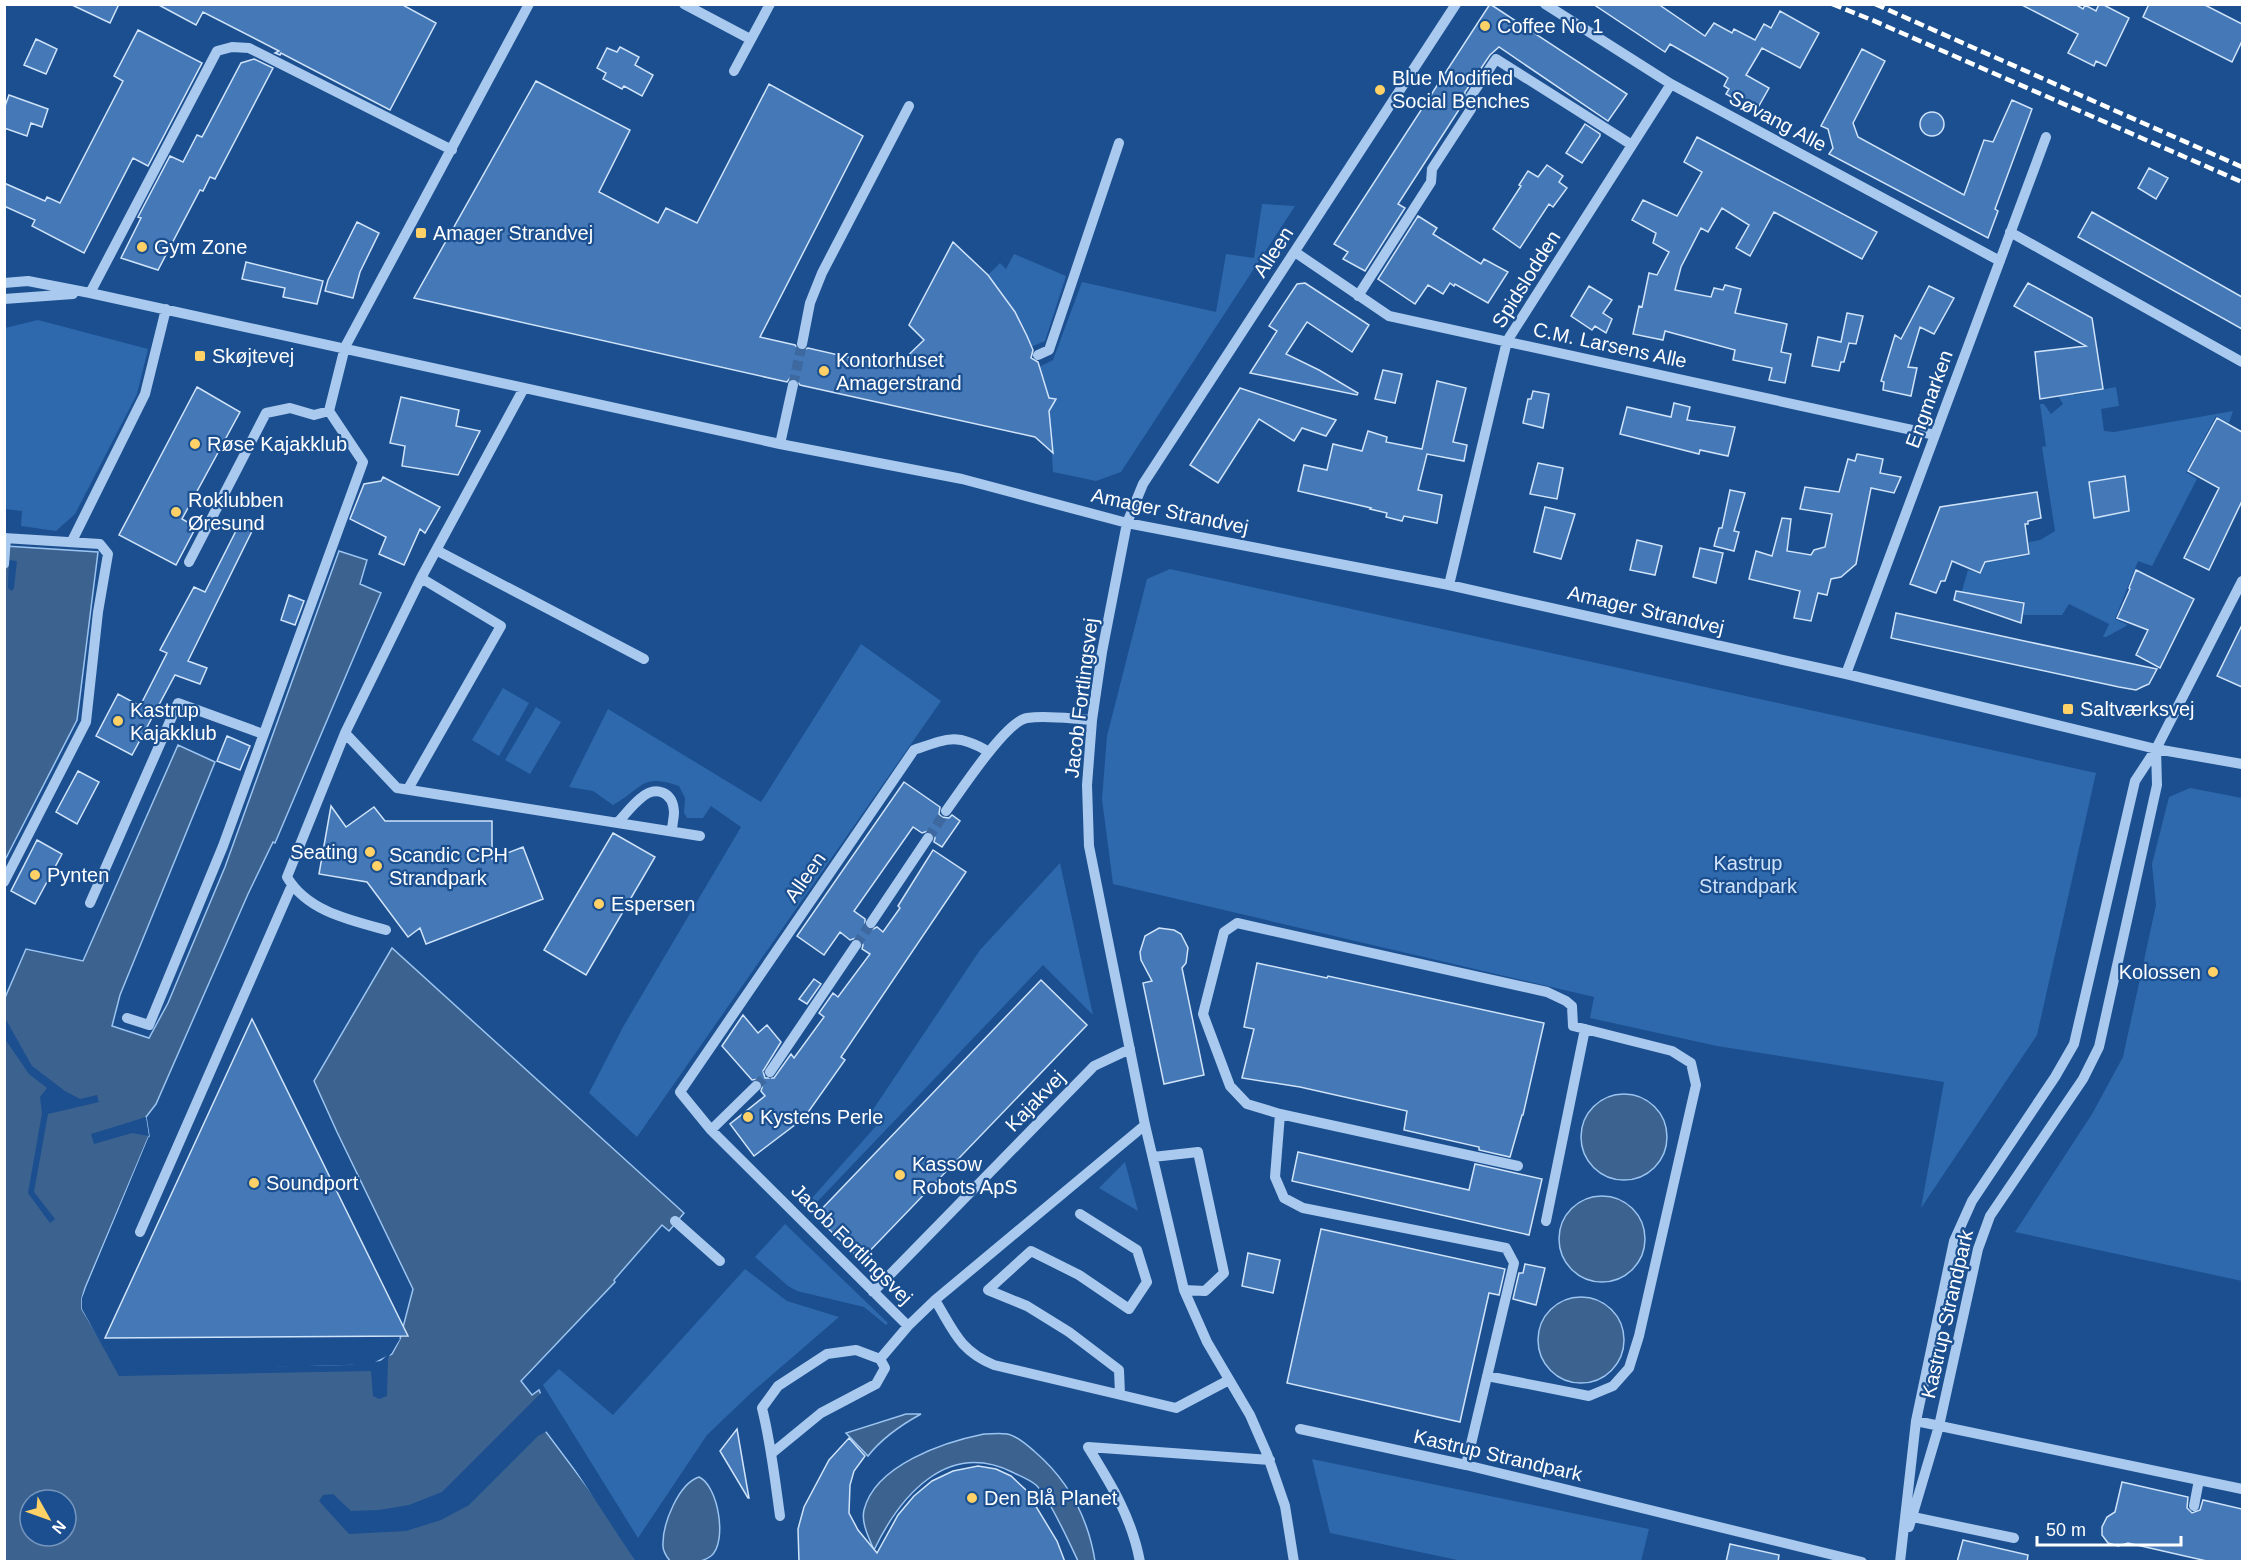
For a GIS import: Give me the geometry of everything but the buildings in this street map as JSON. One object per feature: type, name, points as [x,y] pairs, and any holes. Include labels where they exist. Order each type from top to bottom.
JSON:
[{"type":"street","points":[[127,1018],[149,1025],[223,846],[363,462],[329,411],[345,347],[529,4]]},
{"type":"street","points":[[684,4],[750,39]]},
{"type":"street","points":[[734,70],[770,4]]},
{"type":"street","name":"Alleen","points":[[1127,523],[1143,484],[1456,4]]},
{"type":"street","name":"Søvang Alle","points":[[1545,4],[1671,84],[2000,261]]},
{"type":"street","points":[[90,293],[217,51],[232,47],[249,48],[452,150]]},
{"type":"street","points":[[1358,296],[1431,182],[1432,168],[1471,109],[1471,96],[1496,59],[1632,145]]},
{"type":"street","name":"Spidslodden","points":[[1449,585],[1507,341],[1671,84]]},
{"type":"street","points":[[802,344],[810,303],[822,273],[909,106]]},
{"type":"street","name":"Engmarken","points":[[1846,674],[2046,137]]},
{"type":"street","points":[[1038,355],[1049,350],[1119,143]]},
{"type":"street","points":[[2010,232],[2242,362]]},
{"type":"street","name":"C.M. Larsens Alle","points":[[1295,252],[1389,316],[1935,435]]},
{"type":"street","name":"Amager Strandvej","points":[[4,283],[28,281],[90,293],[780,444],[962,479],[1127,523],[1449,585],[1846,674],[2156,749],[2242,764]]},
{"type":"street","name":"Amager Strandvej","points":[[4,299],[90,293]]},
{"type":"street","points":[[72,541],[145,394],[166,309]]},
{"type":"street","points":[[780,444],[793,385]]},
{"type":"street","points":[[386,930],[311,904],[295,891],[287,877],[345,733],[421,578],[525,388]]},
{"type":"street","points":[[189,562],[266,413],[290,408],[314,415],[329,411]]},
{"type":"street","name":"Jacob Fortlingsvej","points":[[1127,523],[1102,652],[1092,720],[1087,785],[1089,846],[1145,1125],[1184,1290],[1207,1342],[1250,1415],[1270,1460],[1285,1506],[1294,1562]]},
{"type":"street","points":[[4,564],[5,538],[100,544],[108,554],[98,612],[86,722],[4,882]]},
{"type":"street","points":[[436,550],[644,659]]},
{"type":"street","points":[[408,789],[501,626],[421,578]]},
{"type":"street","points":[[2156,749],[2242,581]]},
{"type":"street","points":[[90,903],[178,703],[263,734]]},
{"type":"street","points":[[946,811],[989,752],[1012,725],[1025,718],[1092,720]]},
{"type":"street","points":[[345,733],[397,788],[700,836]]},
{"type":"street","name":"Alleen","points":[[680,1092],[914,750],[940,741],[960,738],[989,752]]},
{"type":"street","name":"Kastrup Strandpark","points":[[1900,1562],[1916,1421],[1954,1240],[1972,1201],[2055,1077],[2074,1044],[2135,781],[2156,749]]},
{"type":"street","name":"Kastrup Strandpark","points":[[1902,1550],[1939,1426],[1978,1249],[1990,1216],[2083,1079],[2098,1047],[2157,785],[2156,749]]},
{"type":"street","points":[[617,823],[641,798],[651,791],[660,790],[670,798],[674,810],[672,831]]},
{"type":"street","points":[[871,923],[928,838]]},
{"type":"street","points":[[140,1232],[292,885]]},
{"type":"street","points":[[1487,1376],[1589,1396],[1614,1386],[1629,1368],[1639,1336],[1696,1085],[1691,1063],[1671,1050],[1573,1026],[1572,1006],[1547,992],[1237,923],[1224,932],[1203,1014],[1230,1086],[1247,1104],[1280,1114],[1518,1166]]},
{"type":"street","points":[[770,1072],[856,945]]},
{"type":"street","points":[[1546,1221],[1585,1029]]},
{"type":"street","name":"Kajakvej","points":[[873,1292],[1094,1066],[1130,1049]]},
{"type":"street","points":[[711,1130],[756,1086]]},
{"type":"street","name":"Jacob Fortlingsvej","points":[[680,1092],[711,1130],[908,1326],[935,1300],[1145,1125]]},
{"type":"street","points":[[1280,1114],[1275,1177],[1284,1198],[1303,1208],[1506,1248],[1514,1263],[1466,1465]]},
{"type":"street","points":[[1153,1157],[1198,1152],[1224,1273],[1206,1291],[1184,1290]]},
{"type":"street","points":[[1080,1214],[1137,1250],[1147,1282],[1130,1309],[1079,1275],[1031,1251],[988,1290],[1027,1306],[1070,1332],[1119,1370],[1119,1394]]},
{"type":"street","points":[[675,1221],[720,1261]]},
{"type":"street","points":[[935,1300],[961,1343],[975,1356],[994,1365],[1176,1408],[1229,1380]]},
{"type":"street","points":[[880,1359],[908,1326]]},
{"type":"street","points":[[771,1454],[821,1413],[876,1384],[885,1368],[880,1359],[855,1350],[827,1354],[778,1386],[762,1408],[780,1516]]},
{"type":"street","name":"Kastrup Strandpark","points":[[1916,1421],[2242,1489]]},
{"type":"street","name":"Kastrup Strandpark","points":[[1300,1429],[1466,1465],[1862,1562]]},
{"type":"street","points":[[1140,1562],[1137,1543],[1118,1494],[1088,1447],[1270,1460]]},
{"type":"street","points":[[2194,1506],[2199,1480]]},
{"type":"street","points":[[1912,1517],[2014,1538]]},
{"type":"green space","points":[[1262,204],[1295,206],[1121,472],[1096,481],[1053,472],[1049,411],[1056,399],[1047,398],[1039,367],[1053,360],[1082,282],[1216,312],[1226,254],[1254,258]]},
{"type":"green space","points":[[1014,254],[1066,276],[1045,341],[1031,347],[1015,312],[988,275],[1000,263],[1006,269]]},
{"type":"green space","points":[[38,320],[148,349],[137,394],[75,514],[56,531],[21,526],[22,511],[5,509],[5,328]]},
{"type":"green space","points":[[2070,373],[2074,395],[2116,387],[2119,406],[2101,409],[2104,431],[2114,432],[2233,411],[2229,423],[2216,416],[2186,472],[2197,479],[2152,566],[2138,561],[2115,619],[2128,625],[2106,637],[2103,637],[2109,624],[2069,604],[2062,615],[2023,615],[2025,602],[1980,595],[1978,608],[1961,594],[1968,570],[1980,574],[1986,563],[2030,555],[2029,542],[2040,540],[2055,531],[2042,447],[2046,446],[2040,404],[2044,404],[2051,414],[2063,404],[2058,396]]},
{"type":"green space","name":"Kastrup Strandpark","points":[[1170,569],[2096,773],[2037,1035],[1921,1208],[1944,1082],[1717,1046],[1590,1018],[1594,997],[1113,884],[1102,799],[1107,736],[1147,579]]},
{"type":"green space","points":[[861,644],[941,701],[637,1137],[589,1093],[623,1027],[741,827],[711,806],[703,818],[687,818],[684,813],[685,798],[679,786],[666,782],[643,784],[613,805],[593,791],[569,787],[608,709],[761,802]]},
{"type":"green space","points":[[503,688],[529,703],[499,756],[472,740]]},
{"type":"green space","points":[[536,707],[561,722],[530,774],[505,760]]},
{"type":"green space","points":[[2190,788],[2242,798],[2242,1281],[2015,1232],[2092,1114],[2123,1057],[2156,905],[2152,864],[2169,797]]},
{"type":"green space","points":[[1060,863],[1093,1015],[1043,965],[817,1202],[812,1198],[877,1125],[868,1117],[980,950]]},
{"type":"green space","points":[[1125,1162],[1138,1211],[1099,1188]]},
{"type":"green space","points":[[785,1224],[888,1323],[886,1325],[864,1307],[797,1291],[755,1257]]},
{"type":"green space","points":[[745,1269],[787,1301],[839,1317],[751,1393],[707,1435],[638,1538],[543,1385],[559,1369],[613,1415]]},
{"type":"green space","points":[[1312,1459],[1649,1529],[1641,1561],[1462,1561],[1330,1533]]},
{"type":"shaded area","points":[[5,546],[98,552],[77,720],[5,860]]},
{"type":"shaded area","points":[[339,551],[367,560],[360,584],[381,593],[275,843],[273,842],[248,894],[156,1104],[146,1117],[149,1136],[85,1288],[82,1309],[120,1372],[371,1365],[392,1354],[400,1339],[413,1289],[314,1081],[392,948],[684,1213],[669,1231],[662,1225],[614,1280],[615,1282],[521,1381],[532,1395],[539,1390],[542,1397],[540,1411],[546,1432],[600,1504],[636,1561],[5,1561],[4,1000],[26,949],[83,961],[178,745],[215,762],[120,995],[112,1026],[149,1038],[168,1003],[225,867]]},
{"type":"shaded area","points":[[1624,1094],[1641,1097],[1655,1106],[1664,1120],[1667,1137],[1664,1154],[1655,1168],[1641,1177],[1624,1180],[1607,1177],[1593,1168],[1584,1154],[1581,1137],[1584,1120],[1593,1106],[1607,1097]]},
{"type":"shaded area","points":[[1602,1196],[1619,1199],[1633,1208],[1642,1222],[1645,1239],[1642,1256],[1633,1270],[1619,1279],[1602,1282],[1585,1279],[1571,1270],[1562,1256],[1559,1239],[1562,1222],[1571,1208],[1585,1199]]},
{"type":"shaded area","points":[[1581,1297],[1598,1300],[1612,1309],[1621,1323],[1624,1340],[1621,1357],[1612,1371],[1598,1380],[1581,1383],[1564,1380],[1550,1371],[1541,1357],[1538,1340],[1541,1323],[1550,1309],[1564,1300]]},
{"type":"shaded area","points":[[906,1414],[921,1414],[892,1432],[868,1456],[846,1433]]},
{"type":"shaded area","points":[[984,1434],[1014,1436],[1034,1451],[1057,1474],[1075,1500],[1082,1515],[1095,1561],[1078,1561],[1053,1510],[1036,1485],[1012,1472],[988,1464],[967,1463],[947,1468],[928,1479],[897,1511],[874,1550],[863,1515],[871,1494],[882,1480],[913,1458],[950,1443]]},
{"type":"shaded area","points":[[699,1477],[706,1482],[716,1502],[720,1527],[716,1549],[711,1556],[701,1561],[670,1561],[663,1546],[669,1516],[678,1496],[691,1481]]},
{"type":"pier","points":[[9,560],[17,561],[12,591],[8,588]]},
{"type":"pier","points":[[5,1018],[32,1066],[65,1091],[80,1099],[97,1095],[99,1102],[48,1114],[34,1192],[55,1219],[50,1223],[28,1193],[42,1113],[40,1097],[47,1088],[29,1074],[5,1039]]},
{"type":"pier","points":[[146,1117],[149,1136],[132,1133],[94,1144],[91,1134]]},
{"type":"pier","points":[[149,1136],[149,1144],[85,1298],[85,1308],[122,1369],[347,1365],[381,1361],[390,1352],[397,1339],[400,1339],[388,1358],[387,1396],[379,1399],[373,1396],[371,1371],[119,1376],[82,1309],[82,1298]]},
{"type":"pier","points":[[543,1391],[545,1397],[543,1411],[549,1430],[538,1436],[469,1505],[441,1520],[406,1531],[349,1534],[319,1501],[323,1495],[333,1494],[351,1511],[379,1510],[409,1505],[442,1492]]},
{"type":"pier","points":[[558,1443],[603,1502],[639,1562],[635,1561]]},
{"type":"tunnel","points":[[793,385],[802,344]]},
{"type":"tunnel","points":[[928,838],[946,811]]},
{"type":"tunnel","points":[[856,945],[871,923]]},
{"type":"tunnel","points":[[756,1086],[770,1072]]},
{"type":"railway","points":[[1832,4],[2242,182]]},
{"type":"railway","points":[[1875,4],[2242,167]]},
{"type":"place","name":"Coffee No 1","points":[[1485,26]]},
{"type":"place","name":"Blue Modified Social Benches","points":[[1380,90]]},
{"type":"place","name":"Amager Strandvej","points":[[421,233]]},
{"type":"place","name":"Gym Zone","points":[[142,247]]},
{"type":"place","name":"Skøjtevej","points":[[200,356]]},
{"type":"place","name":"Kontorhuset Amagerstrand","points":[[824,371]]},
{"type":"place","name":"Røse Kajakklub","points":[[195,444]]},
{"type":"place","name":"Roklubben Øresund","points":[[176,512]]},
{"type":"place","name":"Saltværksvej","points":[[2068,709]]},
{"type":"place","name":"Kastrup Kajakklub","points":[[118,721]]},
{"type":"place","name":"Seating","points":[[370,852]]},
{"type":"place","name":"Scandic CPH Strandpark","points":[[377,866]]},
{"type":"place","name":"Pynten","points":[[35,875]]},
{"type":"place","name":"Espersen","points":[[599,904]]},
{"type":"place","name":"Kolossen","points":[[2213,972]]},
{"type":"place","name":"Kystens Perle","points":[[748,1117]]},
{"type":"place","name":"Kassow Robots ApS","points":[[900,1175]]},
{"type":"place","name":"Soundport","points":[[254,1183]]},
{"type":"place","name":"Den Blå Planet","points":[[972,1498]]}]
